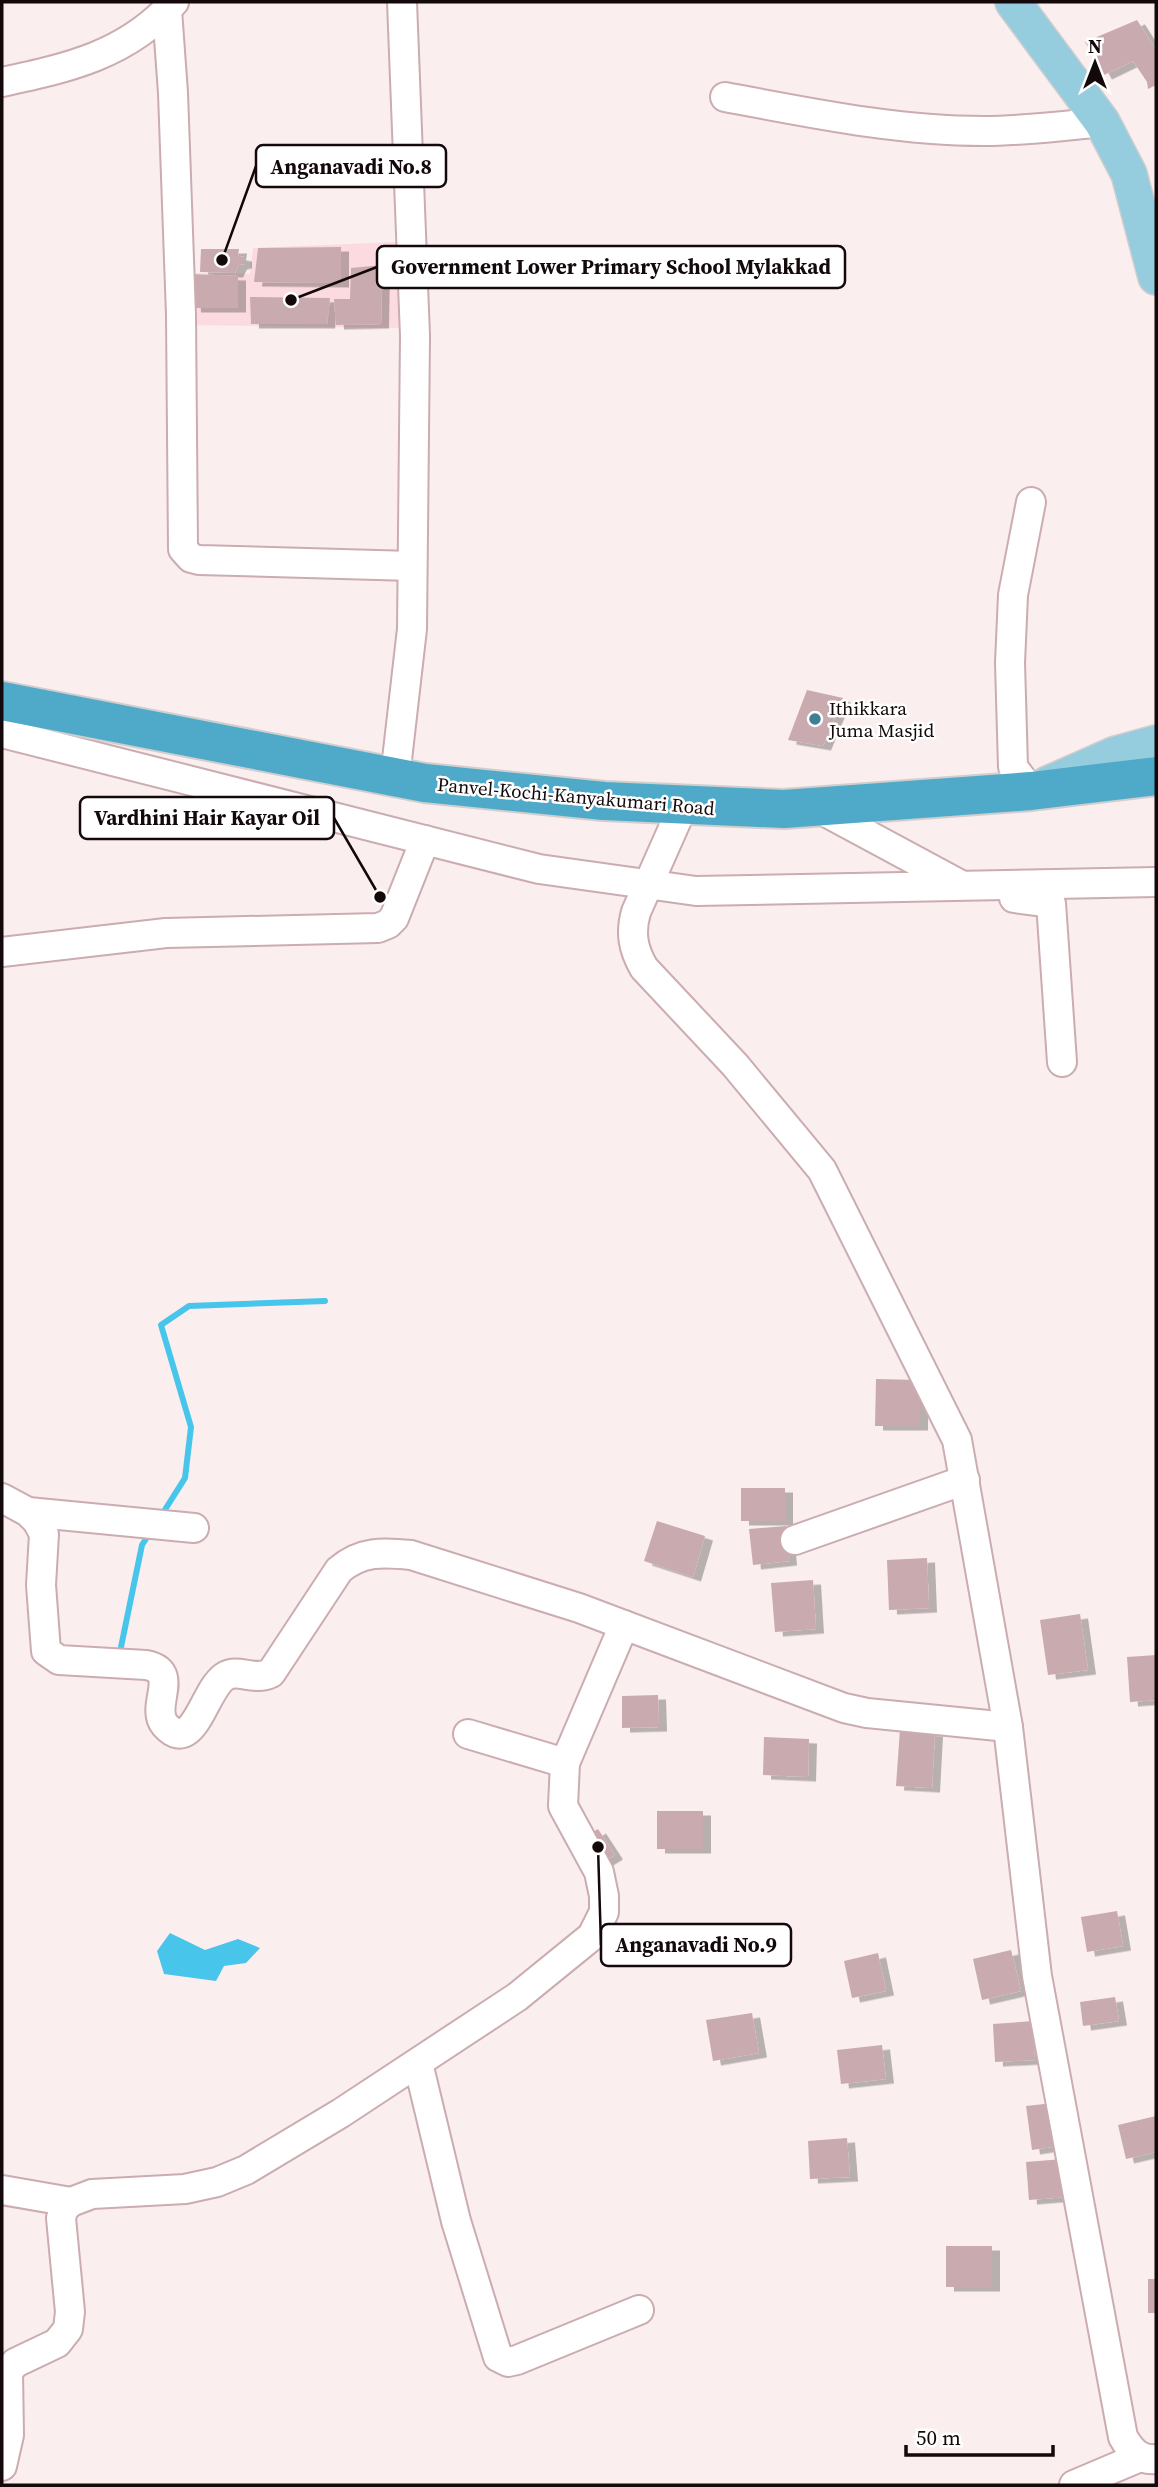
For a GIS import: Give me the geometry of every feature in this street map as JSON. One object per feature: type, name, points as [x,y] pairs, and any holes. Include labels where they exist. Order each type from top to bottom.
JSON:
[{"type":"highway","name":"Panvel-Kochi-Kanyakumari Road","points":[[2,701],[395,777],[489,791],[683,806],[818,808],[1031,791],[1156,776]]},
{"type":"main road","points":[[1013,2],[1102,122],[1129,174],[1156,277]]},
{"type":"main road","points":[[1031,791],[1116,754],[1156,743]]},
{"type":"street","points":[[395,777],[412,629],[415,335],[402,2]]},
{"type":"street","points":[[171,6],[180,302],[183,549],[191,558],[199,560],[412,566]]},
{"type":"street","points":[[2,82],[78,64],[122,45],[171,6]]},
{"type":"street","points":[[725,97],[850,121],[922,128],[1007,131],[1102,122]]},
{"type":"street","points":[[1031,502],[1013,595],[1010,663],[1013,767],[1031,791]]},
{"type":"street","points":[[2,733],[539,869],[696,891],[1156,882]]},
{"type":"street","points":[[683,806],[632,927],[639,960],[735,1065],[822,1170],[957,1440],[1008,1727],[1037,1976],[1123,2437],[1135,2467],[1074,2485]]},
{"type":"street","points":[[818,808],[964,886],[1007,897],[1051,903],[1062,1062]]},
{"type":"street","points":[[2,951],[166,933],[378,928],[394,918],[425,840]]},
{"type":"street","points":[[795,1540],[965,1480]]},
{"type":"street","points":[[2,1497],[28,1513],[37,1521],[44,1534],[41,1585],[46,1651],[59,1660],[146,1665],[158,1669],[163,1675],[164,1683],[160,1716],[165,1725],[176,1734],[189,1731],[215,1685],[226,1675],[233,1673],[261,1678],[271,1673],[339,1570],[355,1559],[373,1553],[411,1555],[579,1608],[844,1708],[867,1713],[1008,1727]]},
{"type":"street","points":[[28,1513],[194,1528]]},
{"type":"street","points":[[2,2466],[9,2435],[8,2372],[15,2363],[57,2343],[68,2329],[70,2312],[61,2218],[64,2208],[71,2202],[92,2194],[185,2189],[217,2182],[246,2170],[418,2063],[517,1997],[592,1936],[604,1912],[604,1896],[599,1872],[563,1806],[565,1763],[624,1625]]},
{"type":"street","points":[[468,1734],[565,1763]]},
{"type":"street","points":[[418,2063],[456,2221],[498,2357],[508,2362],[517,2360],[639,2310]]},
{"type":"street","points":[[2,2190],[71,2202]]},
{"type":"shaded area","points":[[396,242],[399,328],[185,325],[184,273],[250,274],[253,248]]},
{"type":"water","points":[[170,1933],[205,1950],[238,1939],[260,1948],[246,1963],[224,1966],[216,1981],[164,1974],[157,1951]]},
{"type":"building","points":[[1137,20],[1156,50],[1156,85],[1148,89],[1147,82],[1133,61],[1104,75],[1085,42]]},
{"type":"building","points":[[341,247],[341,283],[254,282],[258,248]]},
{"type":"building","points":[[201,249],[239,249],[238,256],[244,257],[244,264],[239,265],[235,273],[200,272]]},
{"type":"building","points":[[382,265],[381,324],[336,325],[334,299],[350,299],[351,268]]},
{"type":"building","points":[[191,274],[238,276],[238,308],[193,308]]},
{"type":"building","points":[[250,297],[330,298],[327,324],[251,324]]},
{"type":"building","name":"Ithikkara Juma Masjid","points":[[807,690],[843,698],[823,746],[788,740]]},
{"type":"building","points":[[876,1379],[920,1380],[920,1426],[875,1426]]},
{"type":"building","points":[[741,1488],[785,1488],[785,1521],[741,1521]]},
{"type":"building","points":[[657,1521],[705,1536],[693,1577],[644,1561]]},
{"type":"building","points":[[786,1526],[789,1561],[753,1565],[749,1529]]},
{"type":"building","points":[[927,1558],[929,1608],[889,1610],[887,1560]]},
{"type":"building","points":[[813,1580],[816,1629],[775,1632],[771,1583]]},
{"type":"building","points":[[1080,1614],[1088,1670],[1048,1675],[1040,1620]]},
{"type":"building","points":[[1156,1655],[1156,1700],[1130,1702],[1127,1657]]},
{"type":"building","points":[[658,1695],[659,1727],[622,1728],[622,1696]]},
{"type":"building","points":[[900,1729],[935,1732],[932,1788],[896,1786]]},
{"type":"building","points":[[764,1737],[809,1739],[808,1777],[763,1775]]},
{"type":"building","points":[[657,1811],[703,1811],[703,1849],[657,1849]]},
{"type":"building","points":[[598,1829],[615,1855],[597,1866],[580,1840]]},
{"type":"building","points":[[1117,1911],[1123,1946],[1087,1952],[1081,1917]]},
{"type":"building","points":[[1011,1950],[1021,1991],[982,2000],[973,1959]]},
{"type":"building","points":[[878,1953],[886,1991],[852,1998],[844,1961]]},
{"type":"building","points":[[1115,1997],[1119,2021],[1083,2026],[1080,2002]]},
{"type":"building","points":[[752,2013],[759,2053],[713,2061],[706,2020]]},
{"type":"building","points":[[1033,2021],[1035,2060],[995,2062],[993,2024]]},
{"type":"building","points":[[882,2045],[886,2079],[841,2084],[837,2050]]},
{"type":"building","points":[[1053,2103],[1058,2146],[1032,2150],[1026,2106]]},
{"type":"building","points":[[1156,2116],[1156,2152],[1126,2159],[1118,2125]]},
{"type":"building","points":[[847,2138],[850,2177],[810,2179],[808,2141]]},
{"type":"building","points":[[1063,2159],[1066,2197],[1029,2200],[1026,2162]]},
{"type":"building","points":[[946,2246],[992,2246],[992,2287],[946,2287]]},
{"type":"building","points":[[1148,2279],[1156,2279],[1156,2313],[1148,2313]]},
{"type":"waterway","points":[[161,1516],[185,1478],[191,1427],[161,1325],[189,1306],[325,1301]]},
{"type":"waterway","points":[[121,1647],[142,1545],[151,1531]]},
{"type":"place","name":"Anganavadi No.8","points":[[222,260]]},
{"type":"place","name":"Government Lower Primary School Mylakkad","points":[[291,300]]},
{"type":"place","name":"Ithikkara Juma Masjid","points":[[815,719]]},
{"type":"place","name":"Vardhini Hair Kayar Oil","points":[[380,897]]},
{"type":"place","name":"Anganavadi No.9","points":[[598,1847]]}]
